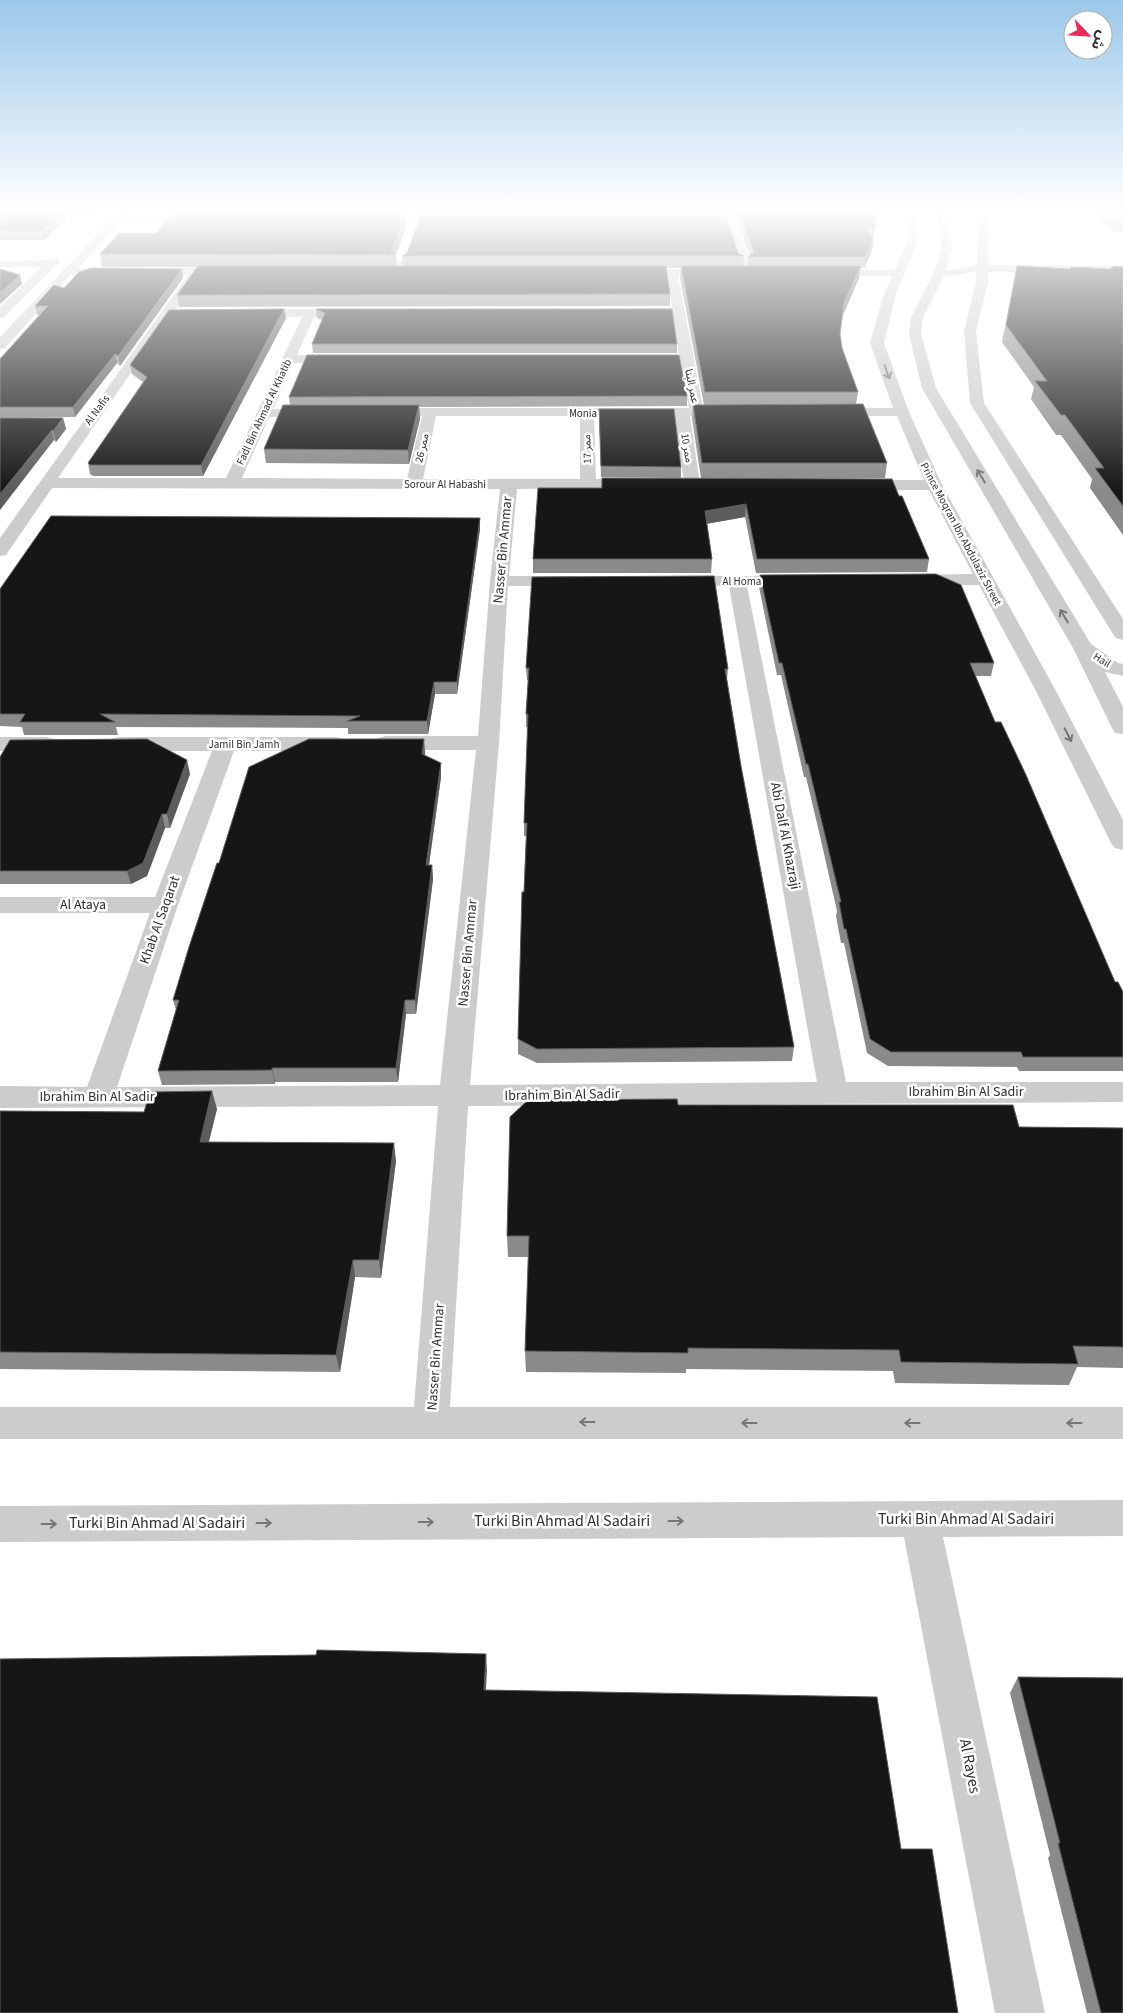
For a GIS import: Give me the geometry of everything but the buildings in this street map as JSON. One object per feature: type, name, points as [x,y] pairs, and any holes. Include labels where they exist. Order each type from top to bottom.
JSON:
[{"type":"street","points":[[0,314],[11,303]]},
{"type":"street","points":[[0,345],[39,303]]},
{"type":"street","name":"Al Nafis","points":[[0,551],[88,423],[178,303]]},
{"type":"street","name":"عمر البنا","points":[[676,303],[686,359],[689,412]]},
{"type":"street","name":"Prince Moqran Ibn Abdulaziz Street","points":[[888,303],[877,343],[902,412],[934,485],[1046,691],[1123,843]]},
{"type":"street","points":[[924,303],[918,315],[915,334],[929,388],[1083,648],[1122,721]]},
{"type":"street","points":[[977,303],[970,330],[977,403],[1123,634]]},
{"type":"street","points":[[619,312],[677,312]]},
{"type":"street","points":[[885,312],[918,315]]},
{"type":"street","points":[[234,313],[367,313]]},
{"type":"street","name":"Fadl Bin Ahmad Al Khatib","points":[[232,483],[309,314]]},
{"type":"street","points":[[289,359],[358,359]]},
{"type":"street","points":[[626,359],[686,359]]},
{"type":"street","points":[[265,413],[333,412]]},
{"type":"street","name":"Monia","points":[[362,412],[746,412]]},
{"type":"street","name":"ممر 26","points":[[414,484],[430,412]]},
{"type":"street","name":"ممر 10","points":[[689,412],[692,484]]},
{"type":"street","points":[[814,412],[902,412]]},
{"type":"street","name":"ممر 17","points":[[586,413],[588,484]]},
{"type":"street","points":[[68,423],[88,423]]},
{"type":"street","name":"Sorour Al Habashi","points":[[47,483],[654,484]]},
{"type":"street","name":"Nasser Bin Ammar","points":[[431,1422],[454,1096],[488,743],[499,580],[509,484]]},
{"type":"street","points":[[673,484],[712,484]]},
{"type":"street","points":[[837,485],[934,485]]},
{"type":"street","points":[[499,580],[588,581]]},
{"type":"street","name":"Al Homa","points":[[658,581],[816,580]]},
{"type":"street","points":[[895,580],[985,580]]},
{"type":"street","name":"Abi Dalf Al Khazraji","points":[[737,581],[834,1092]]},
{"type":"street","name":"Hail","points":[[1083,648],[1111,668],[1123,670]]},
{"type":"street","name":"Jamil Bin Jamh","points":[[98,744],[488,743]]},
{"type":"street","points":[[0,744],[69,744]]},
{"type":"street","name":"Khab Al Saqarat","points":[[98,1098],[165,905],[226,744]]},
{"type":"street","name":"Al Ataya","points":[[0,905],[165,905]]},
{"type":"street","name":"Ibrahim Bin Al Sadir","points":[[0,1097],[1123,1092]]},
{"type":"street","points":[[0,1423],[1123,1423]]},
{"type":"street","name":"Turki Bin Ahmad Al Sadairi","points":[[0,1524],[1123,1518]]},
{"type":"street","name":"Al Rayes","points":[[920,1520],[1020,2013]]}]
